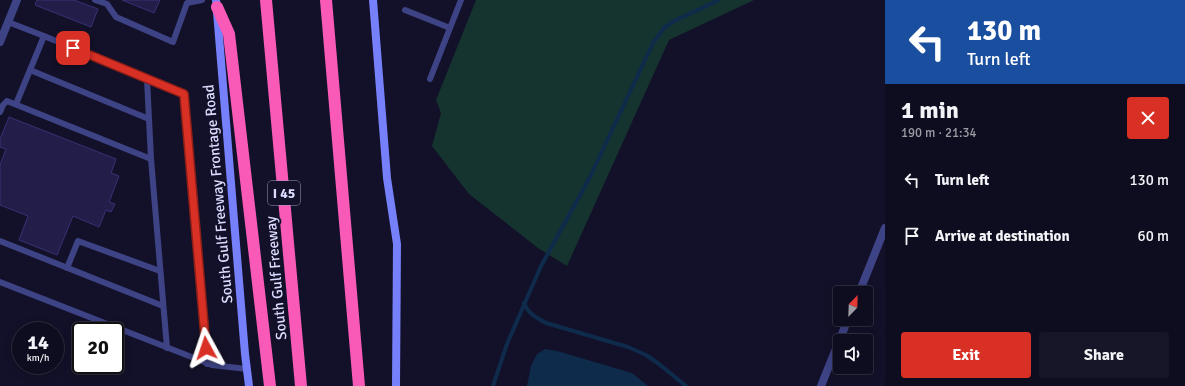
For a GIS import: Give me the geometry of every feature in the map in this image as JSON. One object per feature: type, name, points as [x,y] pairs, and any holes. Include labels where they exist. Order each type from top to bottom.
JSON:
[{"type":"highway","name":"South Gulf Freeway","points":[[266,0],[301,386]]},
{"type":"highway","points":[[326,0],[359,386]]},
{"type":"highway","points":[[216,4],[229,34],[270,386]]},
{"type":"main road","points":[[373,0],[387,178],[397,244],[396,386]]},
{"type":"main road","name":"South Gulf Freeway Frontage Road","points":[[216,4],[249,386]]},
{"type":"street","points":[[0,42],[17,0]]},
{"type":"street","points":[[862,286],[885,228]]},
{"type":"street","points":[[821,386],[845,326]]},
{"type":"lane","points":[[95,0],[107,4],[116,17],[173,42],[187,3],[202,0]]},
{"type":"lane","points":[[430,79],[461,0]]},
{"type":"lane","points":[[405,10],[450,28]]},
{"type":"lane","points":[[8,22],[184,94],[207,364]]},
{"type":"lane","points":[[16,104],[44,36]]},
{"type":"lane","points":[[30,70],[149,118]]},
{"type":"lane","points":[[146,79],[151,159],[167,348]]},
{"type":"lane","points":[[0,112],[3,105],[8,101],[151,159]]},
{"type":"lane","points":[[0,241],[163,306]]},
{"type":"lane","points":[[66,268],[78,241],[160,271]]},
{"type":"lane","points":[[0,282],[207,364],[247,369]]},
{"type":"green space","points":[[476,0],[754,0],[669,40],[567,266],[538,248],[469,194],[432,146],[441,113],[436,100]]},
{"type":"water","points":[[545,349],[557,351],[632,373],[648,386],[527,386],[531,366],[537,354]]},
{"type":"building","points":[[37,0],[74,0],[98,9],[91,27],[35,5]]},
{"type":"building","points":[[122,0],[160,0],[154,13]]},
{"type":"building","points":[[9,117],[116,159],[111,173],[119,176],[109,202],[115,204],[111,212],[106,210],[99,227],[73,216],[57,255],[19,240],[28,216],[0,205],[0,165],[6,149],[0,147],[0,139]]},
{"type":"waterway","points":[[493,386],[507,344],[541,266],[589,179],[653,43],[664,28],[674,21],[719,0]]},
{"type":"waterway","points":[[524,303],[530,313],[546,323],[628,347],[646,355],[686,386]]},
{"type":"route","points":[[73,48],[184,94],[206,348]]}]
